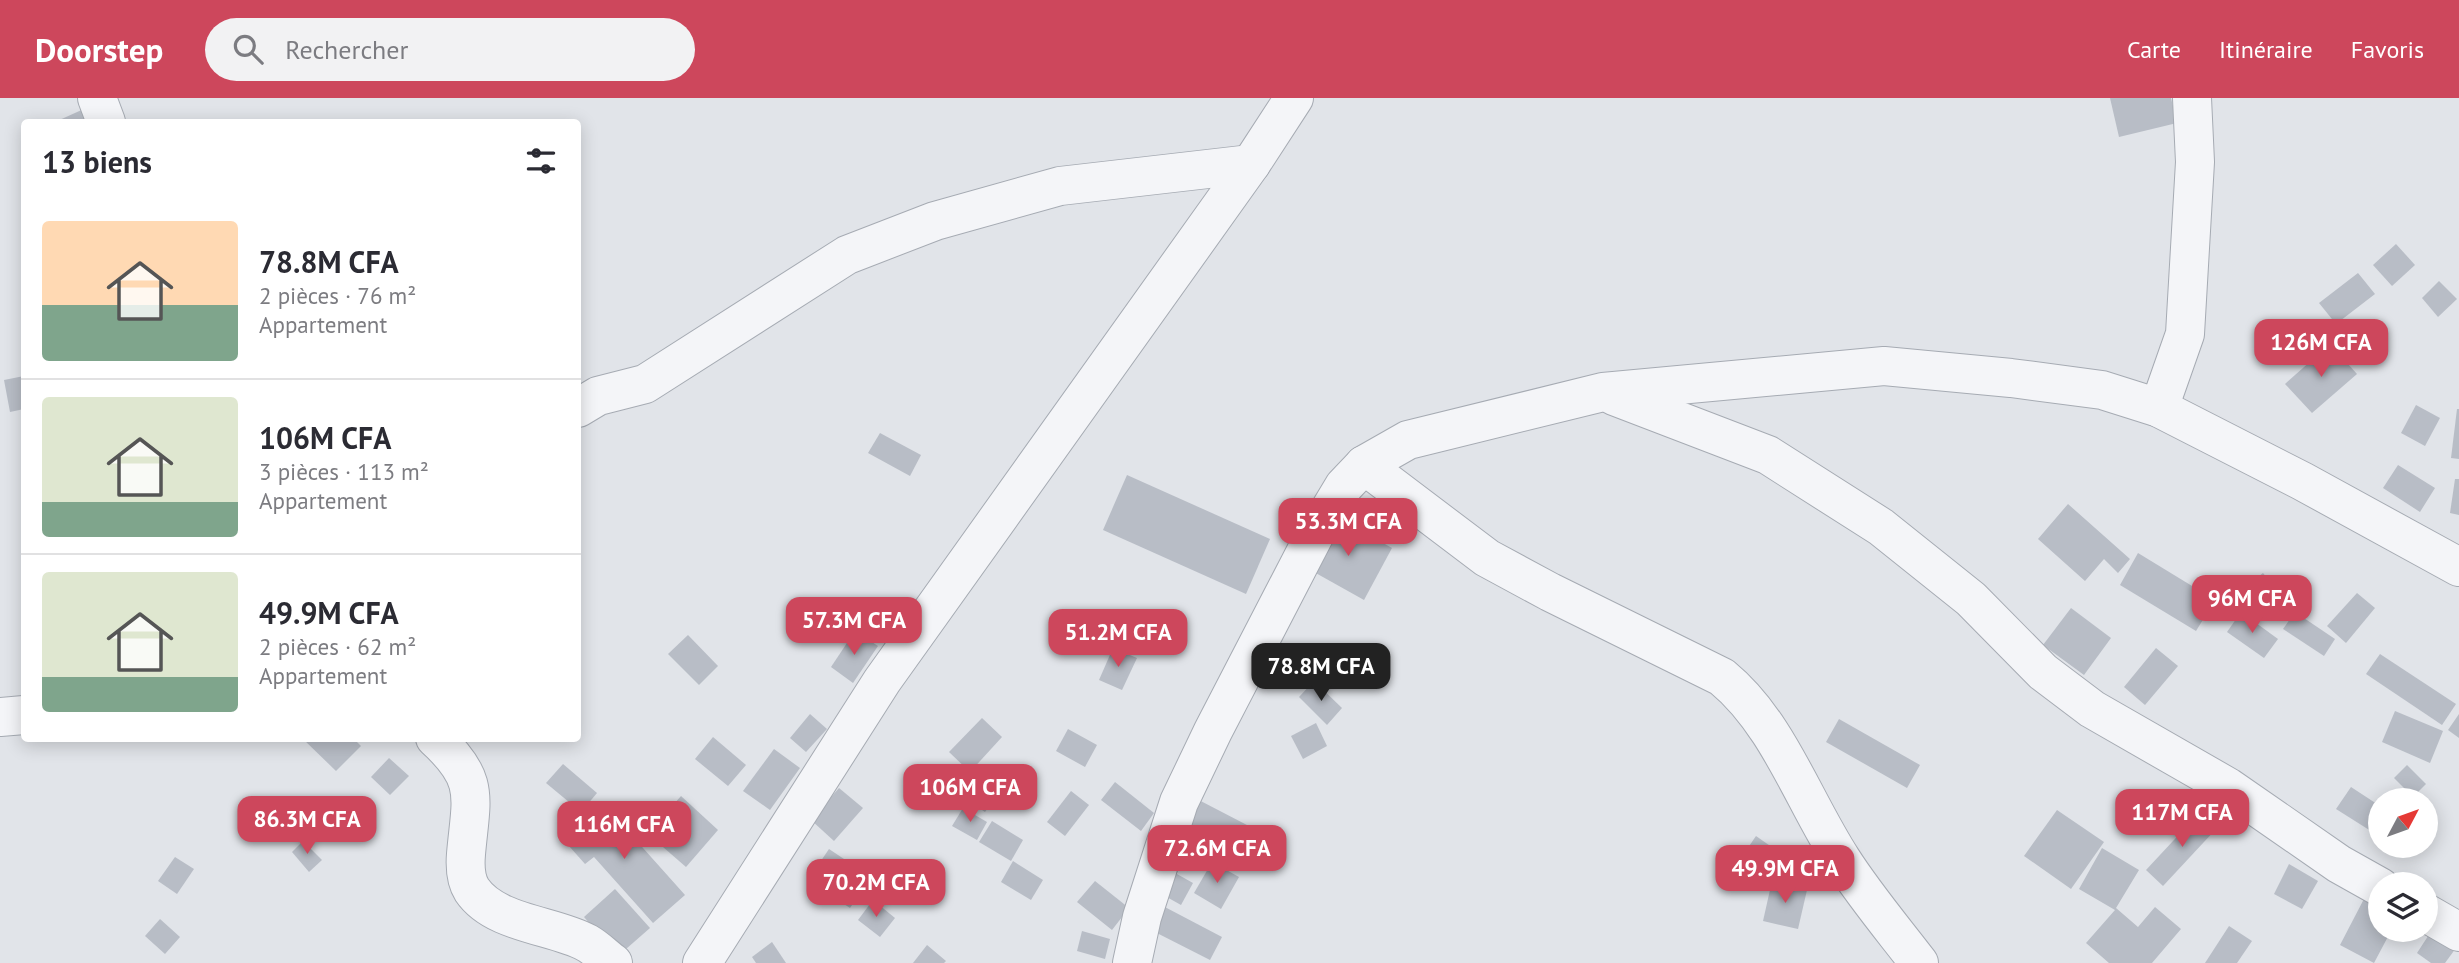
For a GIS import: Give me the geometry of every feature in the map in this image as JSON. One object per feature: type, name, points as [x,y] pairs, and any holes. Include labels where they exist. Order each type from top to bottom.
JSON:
[{"type":"street","points":[[97,98],[105,119]]},
{"type":"street","points":[[702,963],[882,681],[1251,164],[1294,98]]},
{"type":"street","points":[[2159,408],[2185,334],[2195,162],[2192,98]]},
{"type":"street","points":[[581,406],[598,396],[645,384],[847,255],[935,221],[1060,186],[1251,164]]},
{"type":"street","points":[[1132,963],[1142,917],[1185,790],[1314,537],[1344,486],[1364,465],[1408,440],[1602,392],[1885,366],[2011,378],[2102,390],[2159,408],[2302,481],[2459,567]]},
{"type":"street","points":[[1602,392],[1660,411],[1768,455],[1881,527],[1970,599],[2043,672],[2092,709],[2228,787],[2339,864],[2368,880]]},
{"type":"street","points":[[1364,465],[1487,558],[1722,677],[1739,691],[1773,739],[1842,860],[1919,963]]},
{"type":"street","points":[[0,717],[21,715]]},
{"type":"street","points":[[439,742],[463,768],[471,790],[465,871],[472,889],[485,903],[502,913],[587,943],[613,963]]},
{"type":"street","points":[[2438,920],[2459,932]]},
{"type":"building","points":[[2110,98],[2171,98],[2177,123],[2119,137]]},
{"type":"building","points":[[86,108],[92,119],[62,119]]},
{"type":"building","points":[[2396,244],[2415,265],[2392,286],[2373,265]]},
{"type":"building","points":[[2358,273],[2375,294],[2336,324],[2319,303]]},
{"type":"building","points":[[2439,281],[2457,299],[2438,317],[2422,298]]},
{"type":"building","points":[[2330,344],[2357,374],[2312,413],[2285,384]]},
{"type":"building","points":[[21,377],[21,410],[10,412],[4,380]]},
{"type":"building","points":[[2416,405],[2440,418],[2425,446],[2401,433]]},
{"type":"building","points":[[2459,409],[2459,459],[2451,458]]},
{"type":"building","points":[[880,433],[921,455],[910,476],[868,453]]},
{"type":"building","points":[[2398,465],[2435,488],[2420,512],[2383,488]]},
{"type":"building","points":[[1127,475],[1270,539],[1246,594],[1103,530]]},
{"type":"building","points":[[2455,479],[2459,479],[2459,515],[2450,513]]},
{"type":"building","points":[[2068,504],[2130,559],[2118,573],[2104,559],[2085,581],[2038,539]]},
{"type":"building","points":[[1333,515],[1392,548],[1364,600],[1305,567]]},
{"type":"building","points":[[2138,553],[2215,600],[2196,631],[2120,585]]},
{"type":"building","points":[[2263,573],[2280,594],[2258,612],[2241,591]]},
{"type":"building","points":[[2357,593],[2375,608],[2346,643],[2327,626]]},
{"type":"building","points":[[2071,608],[2111,638],[2084,675],[2043,645]]},
{"type":"building","points":[[2241,612],[2278,639],[2264,658],[2227,632]]},
{"type":"building","points":[[2295,612],[2335,639],[2324,656],[2283,629]]},
{"type":"building","points":[[855,631],[878,646],[853,683],[831,667]]},
{"type":"building","points":[[688,635],[718,666],[699,685],[668,654]]},
{"type":"building","points":[[1113,648],[1137,658],[1122,690],[1099,680]]},
{"type":"building","points":[[2156,648],[2178,666],[2145,705],[2124,687]]},
{"type":"building","points":[[2380,654],[2456,704],[2442,725],[2366,674]]},
{"type":"building","points":[[1314,681],[1342,708],[1327,725],[1299,697]]},
{"type":"building","points":[[2395,711],[2443,731],[2430,763],[2382,742]]},
{"type":"building","points":[[810,714],[827,729],[806,752],[790,738]]},
{"type":"building","points":[[2459,714],[2459,738],[2448,730]]},
{"type":"building","points":[[982,718],[1002,737],[970,772],[949,752]]},
{"type":"building","points":[[1839,719],[1920,765],[1907,788],[1826,742]]},
{"type":"building","points":[[1316,723],[1327,746],[1303,759],[1291,736]]},
{"type":"building","points":[[1068,729],[1097,745],[1085,767],[1056,751]]},
{"type":"building","points":[[713,737],[746,765],[728,786],[695,759]]},
{"type":"building","points":[[306,742],[357,742],[361,746],[336,771]]},
{"type":"building","points":[[774,749],[800,768],[770,810],[743,791]]},
{"type":"building","points":[[389,758],[409,776],[390,795],[371,777]]},
{"type":"building","points":[[563,764],[597,793],[581,812],[546,783]]},
{"type":"building","points":[[2407,765],[2426,784],[2422,788],[2404,788],[2394,778]]},
{"type":"building","points":[[969,780],[995,798],[985,812],[960,795]]},
{"type":"building","points":[[1115,782],[1154,813],[1141,831],[1101,800]]},
{"type":"building","points":[[2351,787],[2368,798],[2368,829],[2336,809]]},
{"type":"building","points":[[839,788],[863,808],[834,841],[811,820]]},
{"type":"building","points":[[1071,791],[1089,805],[1065,836],[1047,822]]},
{"type":"building","points":[[681,796],[718,830],[686,867],[648,834]]},
{"type":"building","points":[[1193,797],[1274,839],[1260,865],[1179,823]]},
{"type":"building","points":[[601,801],[685,895],[653,923],[594,857],[585,864],[561,837]]},
{"type":"building","points":[[963,808],[987,822],[977,840],[952,826]]},
{"type":"building","points":[[2057,810],[2104,842],[2071,889],[2024,856]]},
{"type":"building","points":[[2200,812],[2217,828],[2163,886],[2146,870]]},
{"type":"building","points":[[992,821],[1023,840],[1011,861],[979,842]]},
{"type":"building","points":[[1756,836],[1776,850],[1761,872],[1741,858]]},
{"type":"building","points":[[303,841],[322,860],[309,872],[292,852]]},
{"type":"building","points":[[2102,848],[2139,870],[2116,908],[2138,927],[2155,907],[2181,929],[2152,963],[2109,963],[2086,943],[2115,910],[2079,889]]},
{"type":"building","points":[[829,849],[871,877],[850,908],[808,880]]},
{"type":"building","points":[[175,857],[194,869],[177,894],[158,881]]},
{"type":"building","points":[[1013,861],[1043,880],[1031,900],[1001,882]]},
{"type":"building","points":[[1212,862],[1239,877],[1221,909],[1194,893]]},
{"type":"building","points":[[2289,864],[2318,881],[2302,909],[2274,894]]},
{"type":"building","points":[[1168,869],[1193,883],[1181,905],[1156,891]]},
{"type":"building","points":[[1095,881],[1129,908],[1112,930],[1077,902]]},
{"type":"building","points":[[1772,881],[1807,890],[1798,929],[1763,921]]},
{"type":"building","points":[[615,889],[650,928],[618,956],[584,917]]},
{"type":"building","points":[[2366,895],[2368,942],[2385,942],[2374,963],[2340,945]]},
{"type":"building","points":[[873,900],[895,918],[880,937],[858,920]]},
{"type":"building","points":[[1161,905],[1222,937],[1210,960],[1149,929]]},
{"type":"building","points":[[160,919],[180,937],[165,954],[145,936]]},
{"type":"building","points":[[2229,926],[2252,941],[2237,963],[2205,963]]},
{"type":"building","points":[[1082,931],[1110,939],[1105,959],[1077,951]]},
{"type":"building","points":[[2438,934],[2456,948],[2445,963],[2431,963],[2417,953],[2424,942],[2438,942]]},
{"type":"building","points":[[772,942],[786,963],[756,963],[752,957]]},
{"type":"building","points":[[927,945],[946,961],[913,963]]}]
